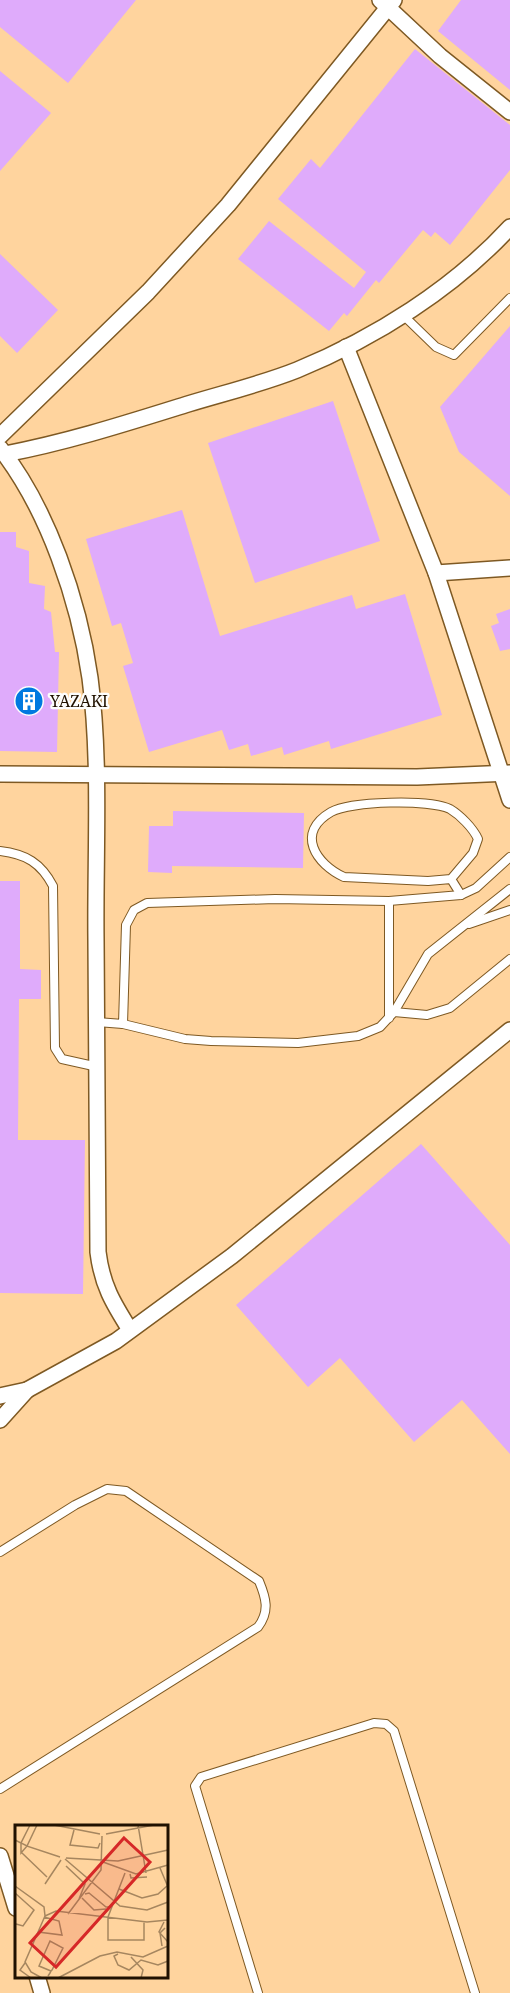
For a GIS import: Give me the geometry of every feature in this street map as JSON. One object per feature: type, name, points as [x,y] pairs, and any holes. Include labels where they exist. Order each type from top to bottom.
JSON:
[{"type":"street","points":[[0,436],[148,292],[228,205],[387,2],[440,56],[510,112]]},
{"type":"street","points":[[130,1330],[109,1296],[101,1276],[95,774],[90,679],[83,639],[57,553],[28,491],[2,451],[64,442],[116,428],[296,370],[346,347],[403,315],[473,264],[510,227]]},
{"type":"street","points":[[346,347],[436,573],[506,774],[510,800]]},
{"type":"street","points":[[436,573],[510,568]]},
{"type":"street","points":[[0,774],[417,777],[506,774]]},
{"type":"street","points":[[0,1396],[27,1390],[95,1354],[130,1330],[232,1256],[510,1030]]},
{"type":"street","points":[[0,1420],[27,1390]]},
{"type":"street","points":[[0,1856],[15,1905]]},
{"type":"street","points":[[37,1978],[42,1993]]},
{"type":"lane","points":[[403,315],[436,347],[454,355],[510,298]]},
{"type":"lane","points":[[395,803],[440,806],[450,809],[478,839],[473,853],[451,879],[429,881],[344,878],[332,872],[319,859],[314,850],[313,832],[320,821],[332,811],[347,807],[395,803]]},
{"type":"lane","points":[[0,851],[27,856],[40,865],[53,886],[55,1048],[62,1059],[98,1067]]},
{"type":"lane","points":[[123,1024],[126,925],[134,910],[147,903],[275,899],[389,901],[460,895],[476,888],[510,857]]},
{"type":"lane","points":[[451,879],[460,895]]},
{"type":"lane","points":[[97,1022],[123,1024],[185,1039],[298,1043],[358,1036],[380,1027],[391,1015],[428,954],[510,888]]},
{"type":"lane","points":[[389,901],[391,1015]]},
{"type":"lane","points":[[465,926],[510,910]]},
{"type":"lane","points":[[391,1015],[427,1015],[443,1011],[510,959]]},
{"type":"lane","points":[[0,1552],[75,1505],[107,1489],[126,1491],[259,1581],[267,1600],[264,1618],[258,1627],[0,1789]]},
{"type":"lane","points":[[258,1993],[195,1786],[201,1777],[374,1724],[386,1724],[394,1731],[475,1993]]},
{"type":"building","points":[[0,0],[136,0],[68,83],[0,27]]},
{"type":"building","points":[[461,0],[510,0],[510,90],[438,31]]},
{"type":"building","points":[[415,49],[510,125],[510,170],[450,245],[435,232],[431,237],[423,230],[379,283],[376,280],[347,316],[344,313],[329,331],[238,259],[269,221],[354,288],[366,272],[278,199],[311,159],[320,168]]},
{"type":"building","points":[[0,71],[51,113],[0,171]]},
{"type":"building","points":[[0,254],[58,310],[17,353],[0,336]]},
{"type":"building","points":[[510,326],[510,496],[459,452],[440,407]]},
{"type":"building","points":[[333,401],[380,541],[255,583],[208,443]]},
{"type":"building","points":[[182,510],[220,636],[352,595],[356,609],[405,594],[442,715],[331,749],[329,741],[284,755],[282,747],[251,756],[248,744],[229,750],[222,730],[149,752],[123,666],[133,663],[121,623],[112,626],[86,539]]},
{"type":"building","points":[[0,532],[16,532],[16,547],[29,551],[29,583],[45,586],[44,609],[51,612],[55,652],[59,652],[57,752],[0,751]]},
{"type":"building","points":[[510,609],[510,649],[500,651],[491,626],[499,623],[496,614]]},
{"type":"building","points":[[173,811],[304,813],[303,868],[172,866],[172,873],[148,872],[149,826],[173,826]]},
{"type":"building","points":[[0,881],[20,881],[20,969],[41,970],[41,999],[19,999],[18,1140],[85,1140],[83,1294],[0,1293]]},
{"type":"building","points":[[421,1144],[510,1245],[510,1454],[462,1400],[414,1442],[340,1358],[308,1387],[236,1305]]},
{"type":"place","name":"YAZAKI","points":[[29,701]]}]
